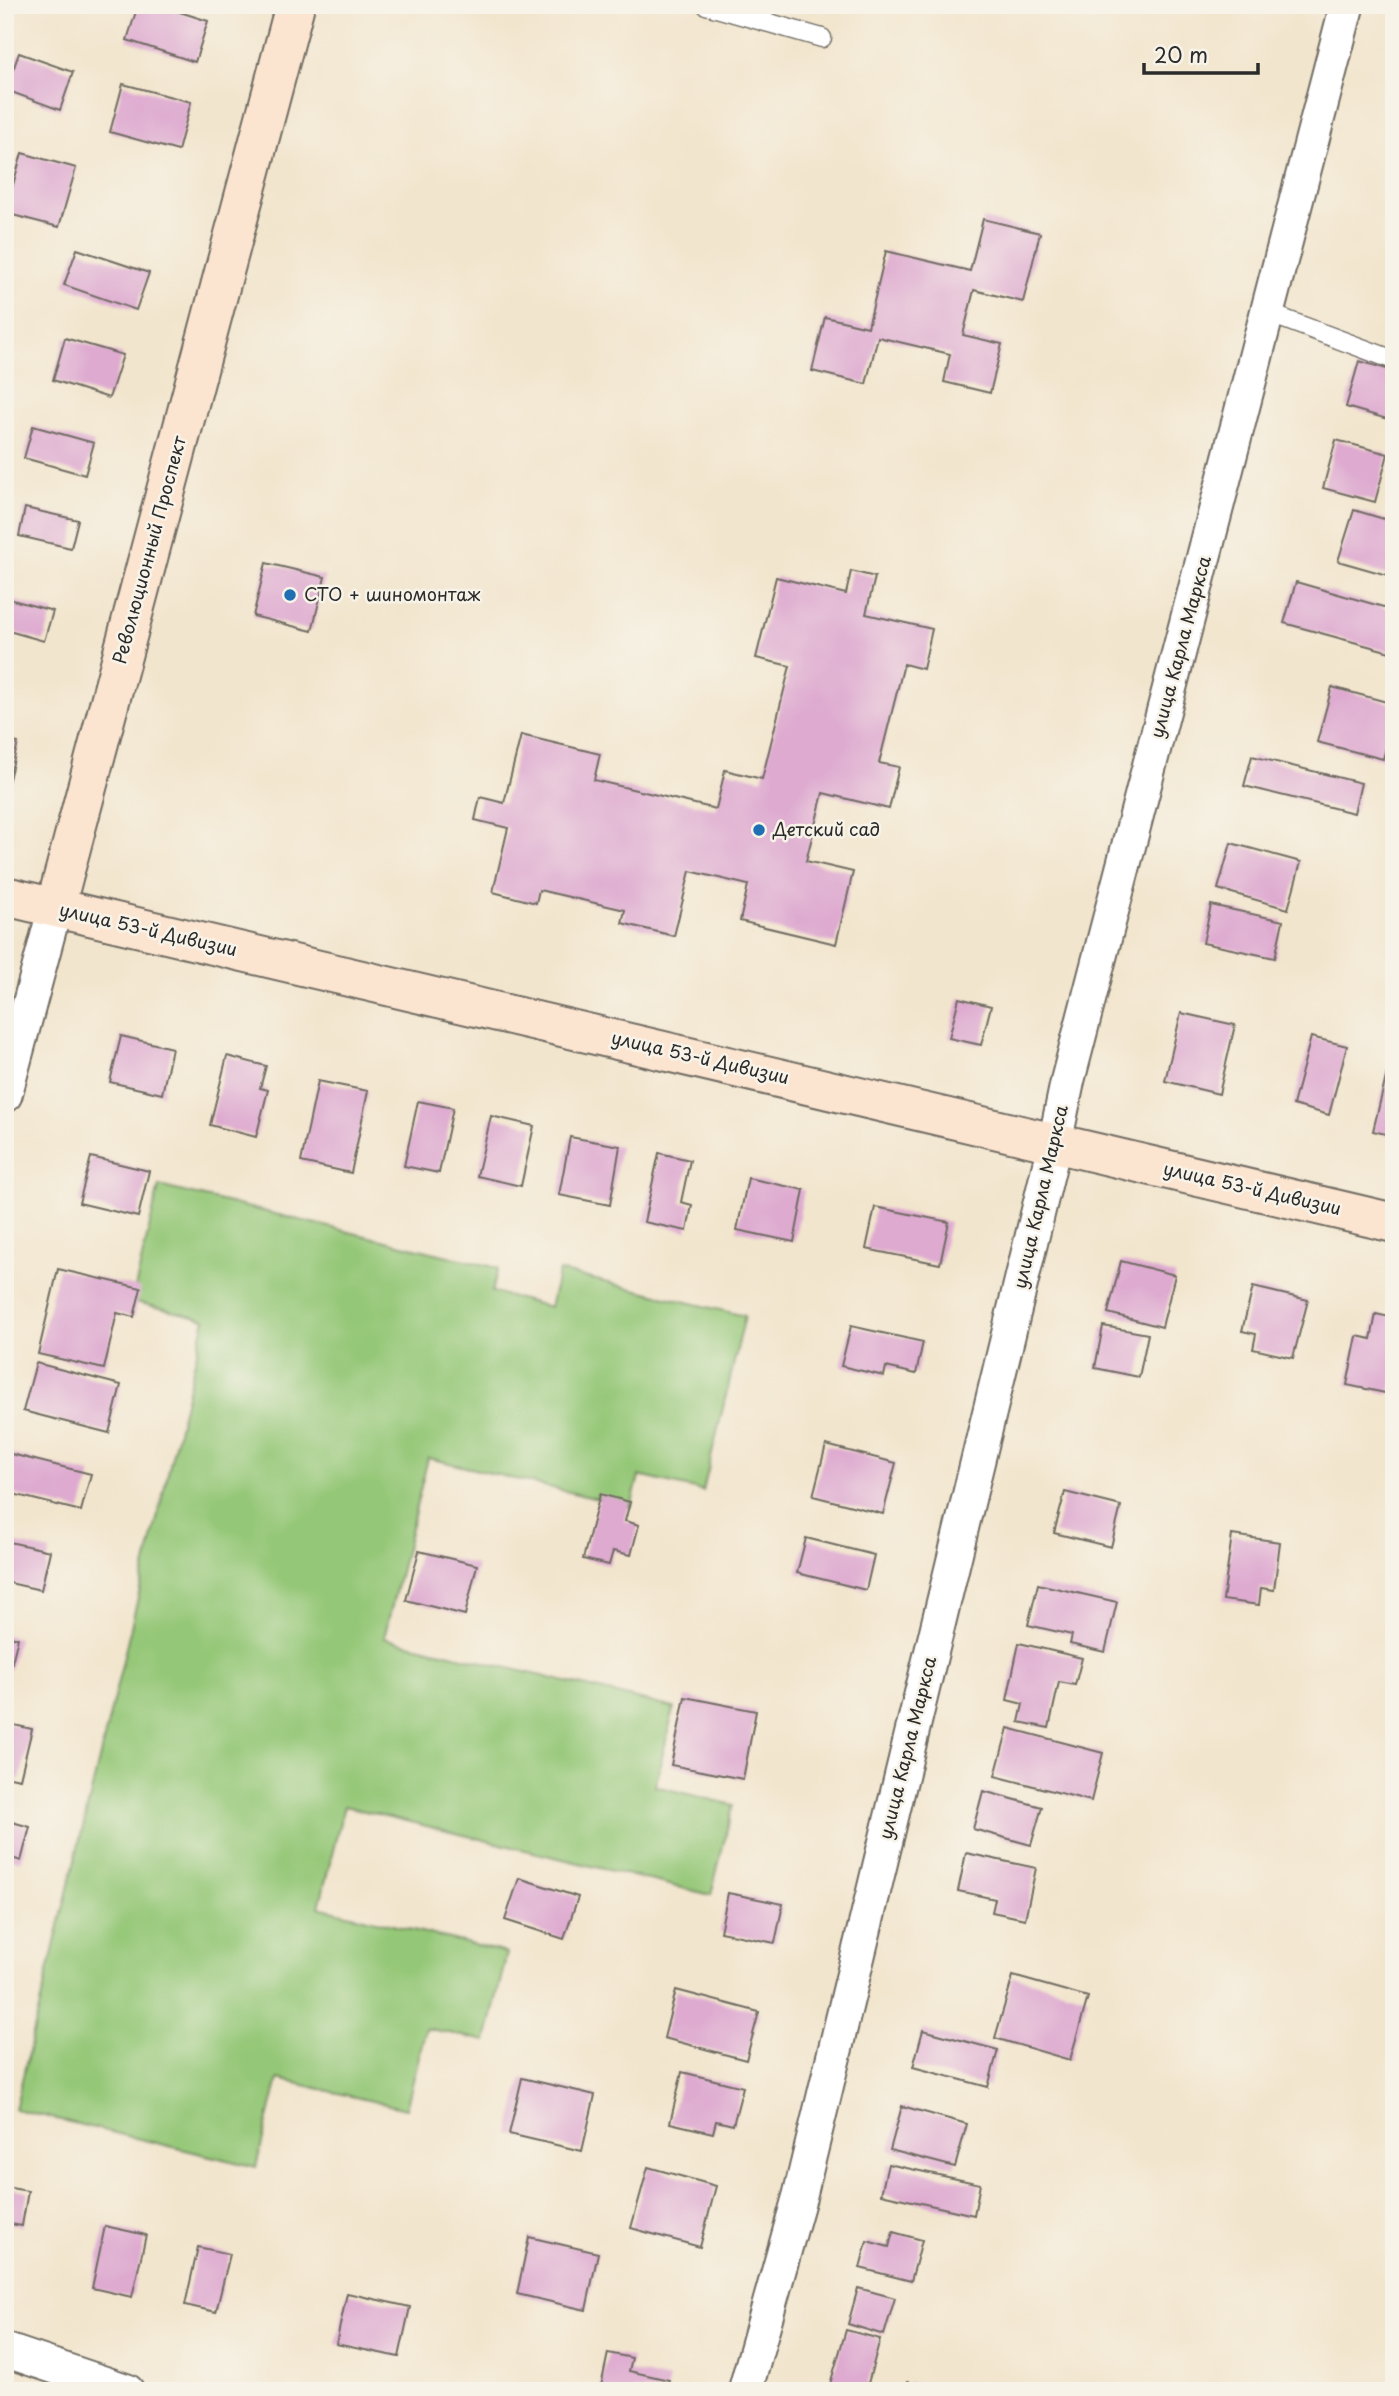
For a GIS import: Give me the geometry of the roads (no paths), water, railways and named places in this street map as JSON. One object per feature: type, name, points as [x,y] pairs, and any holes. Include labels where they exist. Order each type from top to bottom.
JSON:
[{"type":"street","name":"Революционный Проспект","points":[[5,1095],[295,5]]},
{"type":"street","name":"улица Карла Маркса","points":[[746,2391],[800,2195],[1069,1079],[1347,5]]},
{"type":"street","name":"улица 53-й Дивизии","points":[[5,896],[1394,1223]]},
{"type":"street","points":[[5,2350],[127,2391]]},
{"type":"lane","points":[[706,5],[821,38]]},
{"type":"lane","points":[[1268,313],[1394,360]]},
{"type":"place","name":"СТО + шиномонтаж","points":[[290,595]]},
{"type":"place","name":"Детский сад","points":[[759,830]]}]
